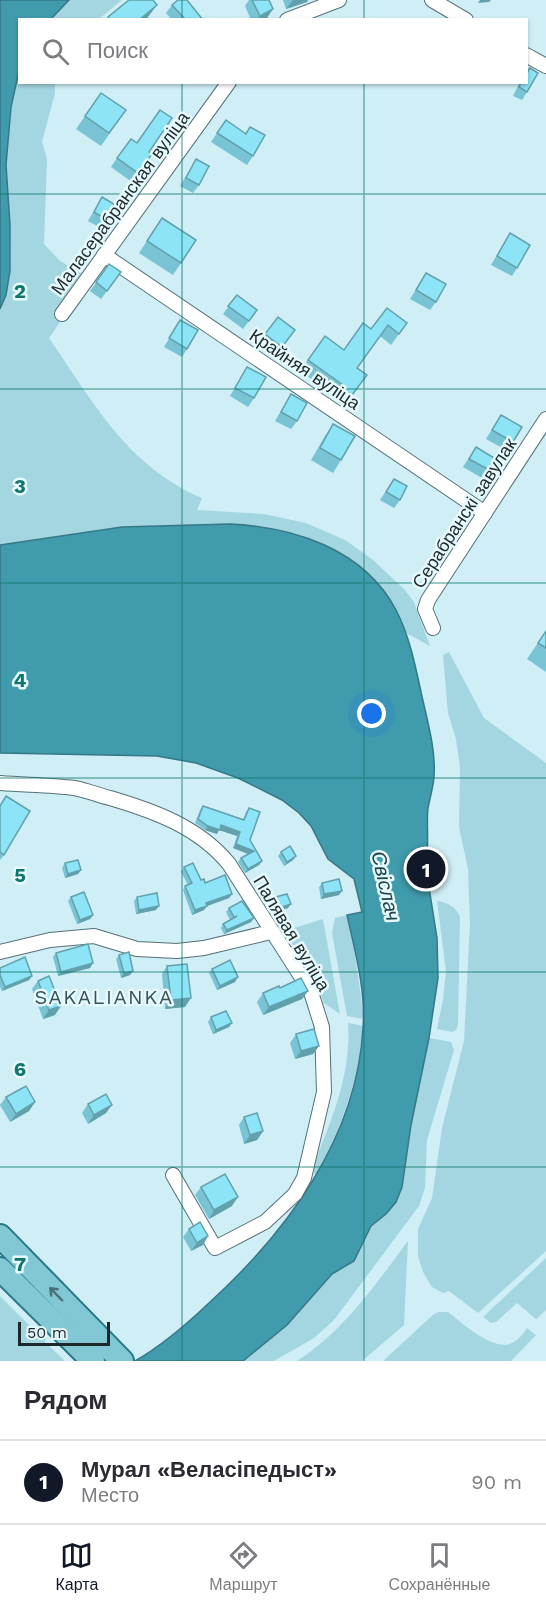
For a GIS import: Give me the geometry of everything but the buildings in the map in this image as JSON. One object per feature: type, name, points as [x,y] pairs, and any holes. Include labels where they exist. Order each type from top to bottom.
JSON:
[{"type":"main road","points":[[0,1236],[91,1349]]},
{"type":"main road","points":[[0,1269],[91,1349],[122,1361]]},
{"type":"street","points":[[292,18],[339,0]]},
{"type":"street","points":[[432,0],[463,18]]},
{"type":"street","points":[[528,56],[546,66]]},
{"type":"street","name":"Маласерабранская вуліца","points":[[62,314],[228,84]]},
{"type":"street","name":"Крайняя вуліца","points":[[104,255],[484,513]]},
{"type":"street","name":"Серабранскі завулак","points":[[432,628],[425,609],[428,600],[546,419]]},
{"type":"street","name":"Палявая вуліца","points":[[0,783],[75,789],[135,806],[179,823],[219,852],[311,992],[322,1027],[324,1092],[304,1178],[295,1194],[265,1222],[215,1248],[172,1175]]},
{"type":"street","points":[[0,952],[41,942],[94,936],[137,949],[177,951],[204,948],[271,932]]},
{"type":"shaded area","points":[[69,0],[122,0],[100,18],[53,18]]},
{"type":"shaded area","points":[[18,74],[18,84],[55,84],[55,93],[42,142],[47,159],[44,244],[60,261],[83,274],[62,319],[49,338],[97,408],[132,450],[153,469],[176,485],[202,498],[197,510],[264,514],[306,523],[345,540],[372,559],[405,590],[414,602],[430,646],[406,633],[400,619],[365,572],[353,562],[328,546],[299,535],[267,527],[230,524],[122,527],[0,545],[0,309],[6,294],[11,261],[6,150]]},
{"type":"shaded area","points":[[449,652],[484,718],[546,763],[546,1251],[478,1313],[449,1291],[443,1293],[432,1287],[423,1272],[418,1256],[418,1229],[432,1198],[442,1128],[464,1041],[470,924],[468,869],[459,827],[460,767],[456,739],[448,713],[443,655]]},
{"type":"shaded area","points":[[437,901],[451,906],[460,917],[458,1025],[452,1032],[437,1029],[446,971]]},
{"type":"shaded area","points":[[347,915],[364,1019],[347,1016],[332,933],[335,918]]},
{"type":"shaded area","points":[[323,919],[340,1014],[324,1003],[318,987],[285,931]]},
{"type":"shaded area","points":[[348,1023],[364,1026],[362,1046],[348,1102],[317,1175],[311,1171],[332,1117],[343,1080],[347,1061]]},
{"type":"shaded area","points":[[429,1038],[451,1042],[454,1050],[427,1140],[425,1188],[419,1206],[334,1320],[314,1338],[274,1361],[243,1361],[287,1325],[332,1274],[354,1261],[371,1226],[396,1202],[402,1187],[411,1125]]},
{"type":"shaded area","points":[[408,1241],[404,1325],[362,1361],[297,1361],[330,1336],[358,1306]]},
{"type":"shaded area","points":[[546,1258],[546,1310],[536,1319],[517,1303],[496,1322],[491,1323],[483,1317]]},
{"type":"shaded area","points":[[0,1296],[32,1328],[37,1328],[46,1337],[45,1342],[65,1361],[0,1361]]},
{"type":"shaded area","points":[[439,1312],[448,1312],[480,1336],[498,1344],[507,1345],[514,1342],[527,1328],[536,1335],[511,1361],[383,1361]]},
{"type":"water","points":[[0,0],[69,0],[52,18],[18,18],[18,76],[11,107],[6,165],[10,271],[6,295],[0,309]]},
{"type":"water","name":"Свіслач","points":[[230,524],[278,530],[325,545],[366,571],[382,589],[401,620],[414,660],[434,756],[425,862],[437,938],[438,978],[402,1187],[396,1202],[371,1226],[354,1261],[332,1274],[287,1325],[243,1361],[135,1361],[165,1341],[193,1318],[266,1245],[314,1179],[333,1144],[348,1107],[358,1068],[363,1028],[364,1014],[359,971],[347,915],[362,912],[354,879],[328,859],[311,826],[299,813],[282,800],[238,778],[196,763],[157,756],[0,753],[0,545],[122,527]]},
{"type":"place","name":"Мурал «Веласіпедыст»","points":[[426,869]]},
{"type":"district","name":"SAKALIANKA","points":[[104,997]]}]
